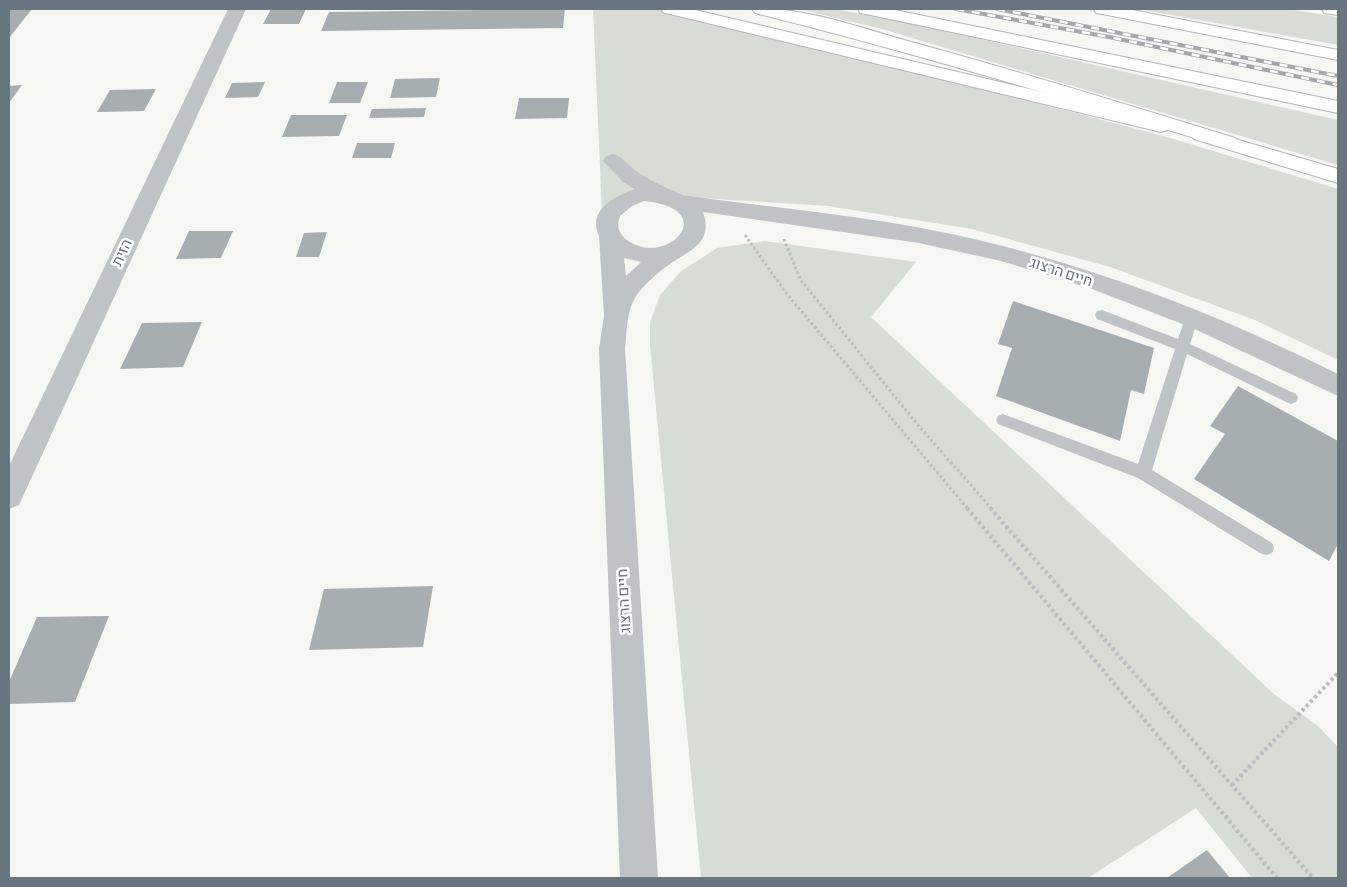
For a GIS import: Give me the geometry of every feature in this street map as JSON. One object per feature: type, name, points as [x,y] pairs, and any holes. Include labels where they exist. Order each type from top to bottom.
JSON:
[{"type":"main road","points":[[670,9],[845,49],[1228,142]]},
{"type":"main road","points":[[762,9],[825,23],[943,56],[1338,176]]},
{"type":"main road","points":[[866,9],[1338,107]]},
{"type":"main road","points":[[1102,9],[1338,55]]},
{"type":"main road","points":[[1330,9],[1338,10]]},
{"type":"street","name":"הזית","points":[[9,496],[237,9]]},
{"type":"street","name":"חיים הרצוג","points":[[615,324],[610,225],[615,190],[612,161],[630,177],[672,198],[771,216],[820,221],[952,242],[1073,275],[1238,338],[1338,386]]},
{"type":"street","points":[[642,194],[672,198],[692,210],[696,219],[697,229],[692,238],[682,247],[670,252],[654,255],[639,254],[626,250],[614,243],[610,225],[618,204],[642,194]]},
{"type":"street","name":"חיים הרצוג","points":[[692,238],[735,221],[771,216]]},
{"type":"street","name":"חיים הרצוג","points":[[639,878],[612,349],[619,307],[633,284],[654,262],[670,252]]},
{"type":"lane","points":[[1102,315],[1183,345],[1246,374],[1290,398]]},
{"type":"lane","points":[[1143,473],[1190,319]]},
{"type":"lane","points":[[1003,420],[1143,473],[1266,548]]},
{"type":"path","points":[[771,216],[800,280],[917,424],[1313,878]]},
{"type":"path","points":[[735,221],[786,292],[1277,878]]},
{"type":"path","points":[[1232,785],[1338,673]]},
{"type":"shaded area","points":[[593,9],[657,9],[778,35],[1167,137],[1338,189],[1338,360],[1255,320],[1110,267],[972,229],[828,206],[715,199],[643,191],[602,211]]},
{"type":"shaded area","points":[[798,9],[835,9],[914,24],[1338,120],[1338,165],[882,29]]},
{"type":"shaded area","points":[[1138,9],[1288,9],[1338,17],[1338,45]]},
{"type":"shaded area","points":[[765,241],[916,262],[871,317],[1275,695],[1317,725],[1338,747],[1338,878],[1252,878],[1196,808],[1088,878],[701,878],[650,345],[650,322],[660,295],[680,272],[717,248]]},
{"type":"building","points":[[9,9],[32,9],[9,38]]},
{"type":"building","points":[[271,9],[306,9],[299,24],[263,24]]},
{"type":"building","points":[[565,9],[563,28],[321,31],[329,12]]},
{"type":"building","points":[[440,78],[436,97],[390,98],[395,79]]},
{"type":"building","points":[[265,82],[258,97],[225,98],[232,83]]},
{"type":"building","points":[[337,82],[368,82],[360,103],[329,103]]},
{"type":"building","points":[[22,85],[9,103],[9,86]]},
{"type":"building","points":[[156,89],[144,111],[97,112],[110,90]]},
{"type":"building","points":[[519,98],[569,98],[567,118],[515,119]]},
{"type":"building","points":[[426,108],[424,117],[369,118],[372,109]]},
{"type":"building","points":[[291,115],[347,115],[339,136],[282,137]]},
{"type":"building","points":[[357,143],[395,143],[391,158],[352,158]]},
{"type":"building","points":[[189,231],[233,231],[221,258],[176,259]]},
{"type":"building","points":[[327,232],[319,257],[296,257],[304,233]]},
{"type":"building","points":[[1013,301],[1154,348],[1144,394],[1131,390],[1120,441],[996,396],[1012,348],[998,344]]},
{"type":"building","points":[[202,322],[183,367],[120,369],[142,323]]},
{"type":"building","points":[[1238,386],[1338,441],[1338,544],[1329,561],[1194,479],[1225,434],[1210,426]]},
{"type":"building","points":[[433,586],[423,647],[309,650],[324,589]]},
{"type":"building","points":[[109,616],[75,702],[9,704],[9,682],[37,617]]},
{"type":"building","points":[[1207,850],[1230,878],[1167,878]]},
{"type":"railway","points":[[956,9],[1109,37],[1338,85]]},
{"type":"railway","points":[[997,9],[1338,76]]}]
